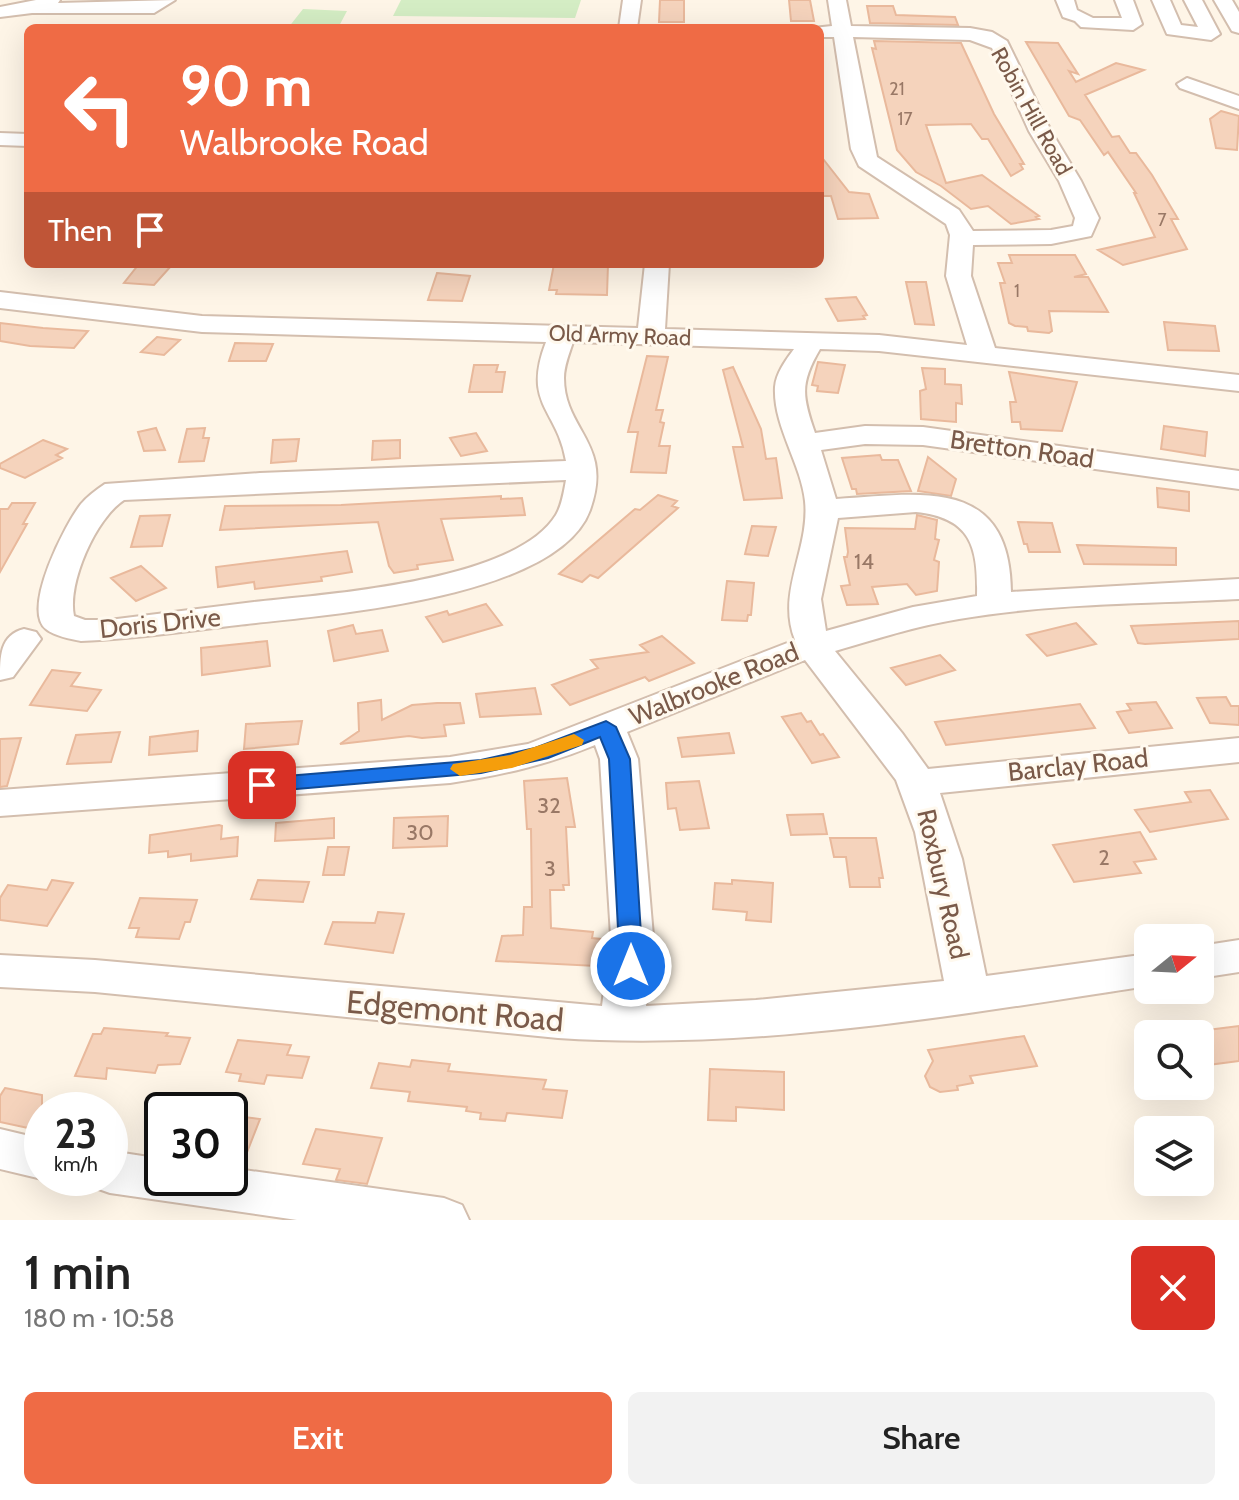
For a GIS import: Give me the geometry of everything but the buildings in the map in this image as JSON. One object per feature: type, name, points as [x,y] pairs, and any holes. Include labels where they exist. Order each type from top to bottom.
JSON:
[{"type":"street","points":[[32,8],[51,0]]},
{"type":"street","points":[[0,12],[128,5],[154,8],[166,0]]},
{"type":"street","points":[[629,24],[632,0]]},
{"type":"street","points":[[837,0],[831,31],[867,161],[951,215],[960,225],[962,238],[958,269],[983,353]]},
{"type":"street","points":[[1065,0],[1069,13],[1082,17],[1088,23],[1133,24],[1124,0]]},
{"type":"street","points":[[1161,0],[1174,30],[1211,34],[1193,0]]},
{"type":"street","points":[[1229,4],[1239,27]]},
{"type":"street","name":"Robin Hill Road","points":[[831,31],[970,34],[985,36],[1000,45],[1040,131],[1070,181],[1087,218],[1087,225],[1083,231],[1051,237],[962,238]]},
{"type":"street","points":[[1187,84],[1239,103]]},
{"type":"street","points":[[0,139],[24,140]]},
{"type":"street","points":[[651,336],[657,268]]},
{"type":"street","name":"Old Army Road","points":[[0,300],[202,324],[812,341],[983,353],[1239,383]]},
{"type":"street","points":[[562,334],[551,364],[550,382],[554,401],[582,458],[582,470]]},
{"type":"street","name":"Roxbury Road","points":[[812,341],[793,372],[789,386],[821,509],[804,598],[807,628],[827,665],[890,740],[917,783],[939,849],[970,997]]},
{"type":"street","name":"Bretton Road","points":[[805,443],[865,435],[923,436],[1239,480]]},
{"type":"street","name":"Doris Drive","points":[[582,470],[569,521],[547,541],[499,569],[453,583],[399,594],[109,630],[81,631],[58,622],[53,608],[55,592],[92,511],[116,491],[260,482],[582,470]]},
{"type":"street","points":[[821,509],[907,502],[938,506],[961,514],[978,527],[990,547],[994,604]]},
{"type":"street","name":"Walbrooke Road","points":[[0,803],[481,767],[541,753],[814,645],[913,617],[994,604],[1100,594],[1239,589]]},
{"type":"street","points":[[0,669],[24,639]]},
{"type":"street","points":[[606,727],[619,759],[632,936],[631,966],[621,1024]]},
{"type":"street","name":"Barclay Road","points":[[917,783],[1239,750]]},
{"type":"street","points":[[1214,960],[1239,956]]},
{"type":"street","name":"Edgemont Road","points":[[0,971],[95,976],[621,1024],[742,1019],[970,997],[1134,972]]},
{"type":"street","points":[[0,1149],[24,1155]]},
{"type":"street","points":[[128,1175],[444,1220]]},
{"type":"green space","points":[[401,0],[581,0],[575,18],[393,16]]},
{"type":"green space","points":[[303,9],[347,11],[340,24],[291,24]]},
{"type":"slow traffic","points":[[460,769],[512,761],[574,740]]},
{"type":"route","points":[[262,785],[481,767],[541,753],[606,727],[619,759],[632,936],[631,966]]}]
